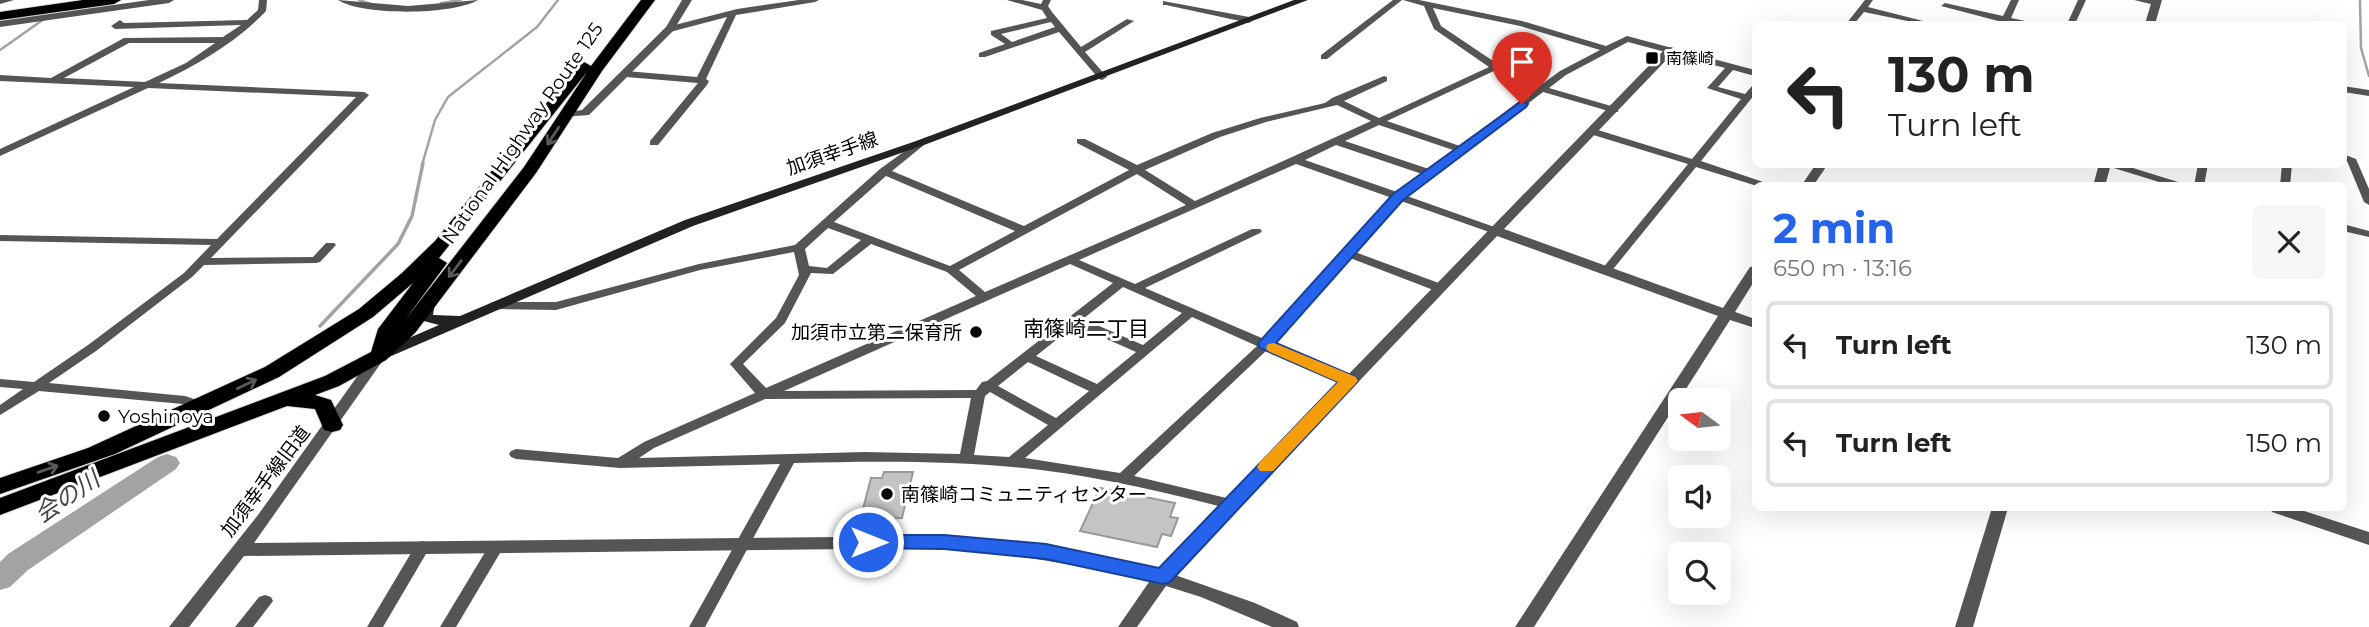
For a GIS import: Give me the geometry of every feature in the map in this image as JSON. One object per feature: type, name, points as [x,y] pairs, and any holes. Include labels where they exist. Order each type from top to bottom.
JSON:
[{"type":"highway","points":[[0,8],[43,0]]},
{"type":"highway","points":[[0,8],[61,0]]},
{"type":"highway","points":[[0,16],[114,0]]},
{"type":"highway","name":"National Highway Route 125","points":[[379,356],[388,329],[546,115],[636,0]]},
{"type":"highway","name":"National Highway Route 125","points":[[0,508],[332,381],[379,356],[408,329],[530,170],[596,69],[648,0]]},
{"type":"highway","points":[[96,452],[201,406],[303,355],[366,313],[441,245],[546,115]]},
{"type":"highway","name":"National Highway Route 125","points":[[0,486],[379,356]]},
{"type":"highway","points":[[264,407],[292,400],[316,401],[327,409],[332,425]]},
{"type":"main road","name":"加須幸手線","points":[[379,356],[688,223],[920,143],[1303,0]]},
{"type":"main road","points":[[428,303],[425,317],[434,320],[468,318]]},
{"type":"street","points":[[0,2],[10,0]]},
{"type":"street","points":[[0,24],[169,0]]},
{"type":"street","points":[[0,153],[148,87],[189,65],[250,22],[262,11],[263,0]]},
{"type":"street","points":[[343,0],[364,7],[399,10],[473,0]]},
{"type":"street","points":[[566,115],[585,113],[670,29],[687,0]]},
{"type":"street","points":[[670,29],[733,13],[816,0]]},
{"type":"street","points":[[1011,0],[1046,4],[1053,19],[1102,77]]},
{"type":"street","points":[[1324,57],[1398,0]]},
{"type":"street","points":[[1407,0],[1535,28],[1609,50]]},
{"type":"street","points":[[2006,20],[2015,0]]},
{"type":"street","points":[[2072,21],[2082,0]]},
{"type":"street","points":[[2138,0],[2156,2],[2151,21]]},
{"type":"street","points":[[1166,3],[1249,20]]},
{"type":"street","points":[[1934,21],[1947,3],[2011,21]]},
{"type":"street","points":[[1853,21],[1867,4],[1922,21]]},
{"type":"street","points":[[1428,5],[1437,27],[1496,67],[1542,89],[1615,110]]},
{"type":"street","points":[[699,80],[704,76],[733,13]]},
{"type":"street","points":[[1010,44],[994,33],[1053,19]]},
{"type":"street","points":[[1080,51],[1130,21]]},
{"type":"street","points":[[120,23],[115,26],[250,22]]},
{"type":"street","points":[[982,55],[1061,28]]},
{"type":"street","points":[[1123,478],[1266,344],[1398,197],[1563,73],[1627,39],[1752,72]]},
{"type":"street","points":[[52,81],[127,40],[227,40]]},
{"type":"street","points":[[1127,627],[1163,576],[1230,504],[1671,50]]},
{"type":"street","points":[[1731,66],[1712,88],[1747,98]]},
{"type":"street","points":[[620,463],[649,445],[1337,142],[1496,67]]},
{"type":"street","points":[[626,74],[704,81],[654,142]]},
{"type":"street","points":[[0,78],[364,95],[188,275],[92,348],[0,411]]},
{"type":"street","points":[[951,270],[1138,170],[1216,135],[1335,100],[1384,79]]},
{"type":"street","points":[[2347,90],[2369,93]]},
{"type":"street","points":[[1606,271],[1752,92]]},
{"type":"street","points":[[1335,100],[1380,122],[1462,150]]},
{"type":"street","points":[[1594,132],[1757,182]]},
{"type":"street","points":[[1081,141],[1138,170],[1195,205]]},
{"type":"street","points":[[1337,142],[1431,173]]},
{"type":"street","points":[[496,305],[556,306],[699,267],[799,248],[884,171],[920,143]]},
{"type":"street","points":[[2347,158],[2351,159],[2369,202]]},
{"type":"street","points":[[1296,160],[1752,323]]},
{"type":"street","points":[[2121,168],[2171,182]]},
{"type":"street","points":[[884,171],[1025,231]]},
{"type":"street","points":[[828,224],[951,270],[984,297]]},
{"type":"street","points":[[2347,228],[2369,234]]},
{"type":"street","points":[[1136,288],[1256,231]]},
{"type":"street","points":[[0,238],[219,242]]},
{"type":"street","points":[[803,269],[829,272],[870,239]]},
{"type":"street","points":[[200,262],[316,260],[330,245]]},
{"type":"street","points":[[799,248],[805,275],[781,320],[736,365],[765,395],[983,390],[1057,424]]},
{"type":"street","points":[[1347,254],[1440,288]]},
{"type":"street","points":[[1070,260],[1350,381]]},
{"type":"street","points":[[1524,627],[1752,275]]},
{"type":"street","points":[[967,459],[983,390],[1122,282]]},
{"type":"street","points":[[1012,462],[1191,312]]},
{"type":"street","points":[[1073,319],[1145,351]]},
{"type":"street","name":"加須幸手線旧道","points":[[178,627],[332,425],[379,356]]},
{"type":"street","points":[[1024,356],[1098,390]]},
{"type":"street","points":[[0,383],[185,400],[201,406]]},
{"type":"street","points":[[516,454],[620,463],[967,459],[1012,462],[1123,478],[1230,504]]},
{"type":"street","points":[[697,627],[789,460]]},
{"type":"street","points":[[1964,627],[1999,511]]},
{"type":"street","points":[[2287,511],[2369,539]]},
{"type":"street","points":[[239,550],[944,542],[1046,551],[1163,576],[1290,627]]},
{"type":"street","points":[[375,627],[422,547]]},
{"type":"street","points":[[448,627],[495,548]]},
{"type":"street","points":[[243,627],[265,601]]},
{"type":"building","name":"南篠崎コミュニティセンター","points":[[884,472],[913,472],[902,518],[873,519],[875,509],[863,509],[871,478],[882,478]]},
{"type":"building","points":[[1100,488],[1175,503],[1170,517],[1178,518],[1171,536],[1162,534],[1157,547],[1080,531]]},
{"type":"waterway","points":[[359,0],[371,4]]},
{"type":"waterway","points":[[441,3],[461,0]]},
{"type":"waterway","points":[[422,165],[435,120],[448,97],[537,27],[558,0]]},
{"type":"waterway","points":[[2360,0],[2361,48],[2369,76]]},
{"type":"waterway","points":[[0,50],[44,19]]},
{"type":"waterway","points":[[320,326],[398,244],[412,216],[423,163]]},
{"type":"waterway","name":"会の川","points":[[0,579],[18,562],[167,463]]},
{"type":"slow traffic","points":[[1266,467],[1350,381],[1274,348]]},
{"type":"place","name":"南篠崎","points":[[1652,58]]},
{"type":"place","name":"加須市立第二保育所","points":[[976,332]]},
{"type":"place","name":"Yoshinoya","points":[[104,416]]},
{"type":"place","name":"南篠崎コミュニティセンター","points":[[887,494]]},
{"type":"district","name":"南篠崎二丁目","points":[[1086,329]]},
{"type":"route","points":[[868,542],[944,542],[1046,551],[1163,576],[1350,381],[1266,344],[1398,197],[1522,104]]}]
